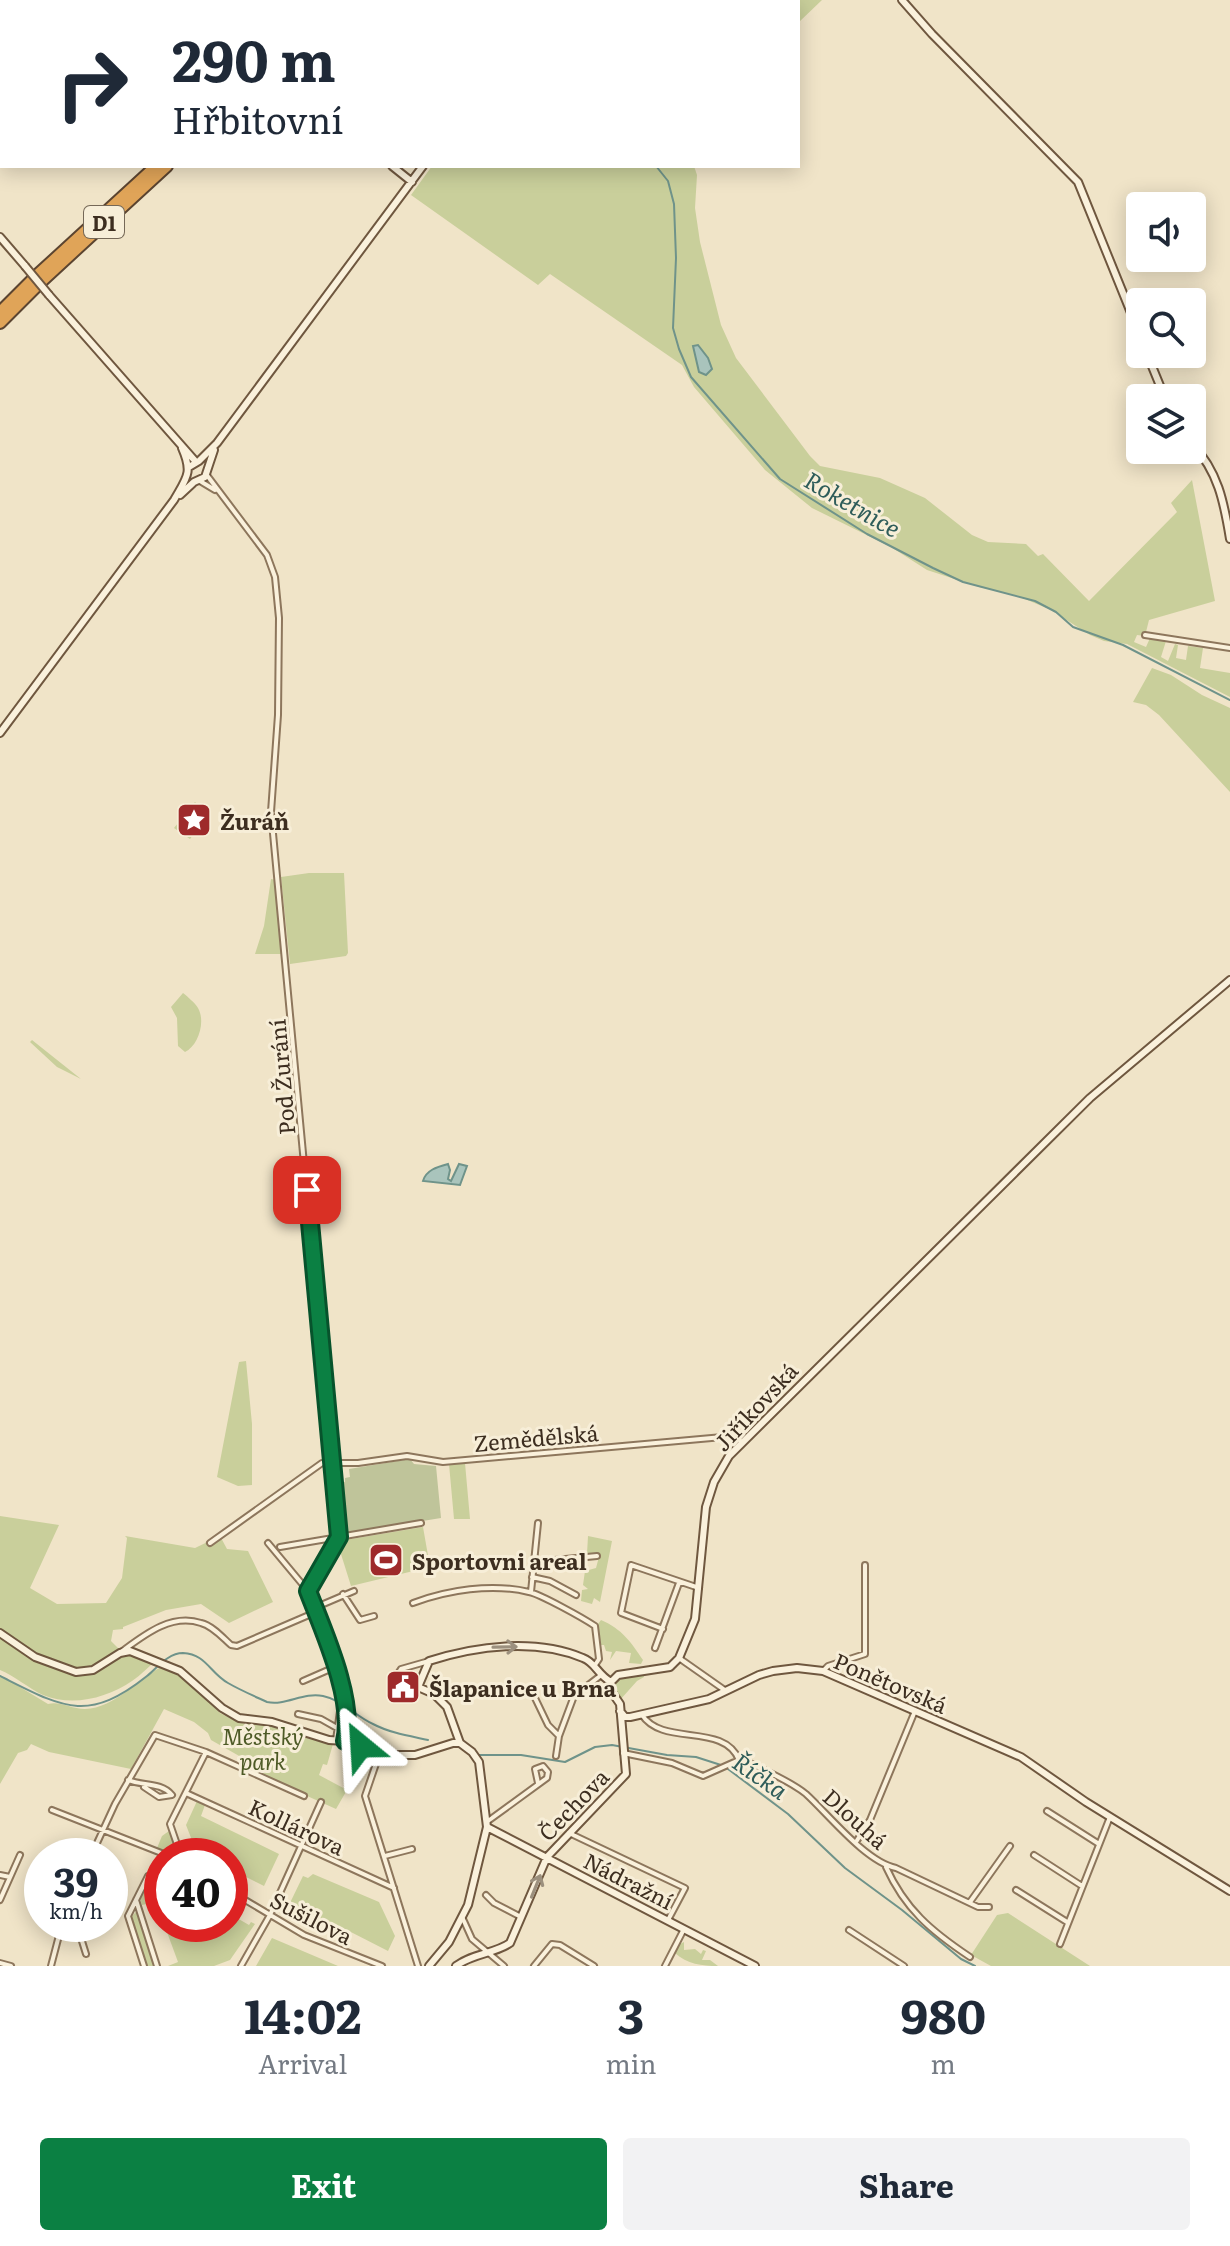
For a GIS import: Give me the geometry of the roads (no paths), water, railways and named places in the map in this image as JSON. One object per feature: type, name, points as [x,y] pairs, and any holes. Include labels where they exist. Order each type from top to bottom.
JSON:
[{"type":"highway","name":"D1","points":[[0,323],[37,280],[154,168]]},
{"type":"highway","name":"D1","points":[[0,312],[165,168]]},
{"type":"street","points":[[902,0],[1078,182],[1126,300]]},
{"type":"street","points":[[394,168],[412,182]]},
{"type":"street","points":[[0,733],[174,500],[192,466],[217,443],[422,168]]},
{"type":"street","points":[[0,237],[182,448],[198,481],[217,492]]},
{"type":"street","points":[[174,500],[206,472],[217,443]]},
{"type":"street","points":[[1206,459],[1220,487],[1230,539]]},
{"type":"street","points":[[192,466],[206,472],[217,492]]},
{"type":"street","name":"Pod Žurání","points":[[217,492],[267,555],[277,587],[278,715],[271,812],[339,1537]]},
{"type":"street","points":[[1145,635],[1230,648]]},
{"type":"street","name":"Jiříkovská","points":[[679,1658],[695,1619],[709,1494],[729,1456],[1090,1098],[1230,980]]},
{"type":"street","name":"Zemědělská","points":[[210,1543],[322,1463],[407,1456],[443,1462],[734,1436],[742,1442]]},
{"type":"street","points":[[280,1547],[421,1523]]},
{"type":"street","points":[[531,1592],[538,1523]]},
{"type":"street","points":[[308,1591],[339,1537]]},
{"type":"street","points":[[268,1543],[308,1591],[335,1667],[345,1702],[336,1740]]},
{"type":"street","points":[[534,1562],[597,1556]]},
{"type":"street","points":[[663,1629],[621,1613],[631,1565],[700,1588]]},
{"type":"street","points":[[823,1671],[828,1666],[865,1654],[865,1565]]},
{"type":"street","points":[[532,1577],[550,1581],[576,1595]]},
{"type":"street","points":[[655,1648],[679,1583]]},
{"type":"street","points":[[413,1603],[429,1597],[491,1588],[531,1592],[595,1626],[599,1659],[594,1666]]},
{"type":"street","points":[[1,1633],[35,1657],[76,1672],[93,1670],[144,1634],[164,1624],[202,1623],[231,1645],[237,1646],[354,1591]]},
{"type":"street","points":[[343,1594],[360,1620],[374,1616]]},
{"type":"street","points":[[429,1966],[463,1919],[480,1864],[486,1825],[479,1762],[460,1743],[447,1707],[434,1694],[401,1679],[399,1672],[446,1656],[504,1647],[542,1648],[588,1660],[600,1676],[611,1682]]},
{"type":"street","points":[[120,1653],[130,1651],[191,1679],[222,1708],[239,1718],[272,1722],[380,1752],[415,1755],[460,1743]]},
{"type":"street","points":[[639,1715],[664,1731],[704,1738],[731,1748],[739,1760],[703,1776],[623,1748],[618,1699],[610,1687],[611,1682],[618,1675],[670,1667],[679,1658],[726,1691]]},
{"type":"street","points":[[418,1687],[429,1661]]},
{"type":"street","points":[[303,1681],[335,1667]]},
{"type":"street","name":"Ponětovská","points":[[639,1715],[709,1699],[773,1671],[797,1668],[823,1671],[1021,1757],[1110,1817],[1230,1891]]},
{"type":"street","points":[[556,1756],[559,1736],[574,1696],[600,1676]]},
{"type":"street","points":[[535,1698],[548,1725],[559,1736]]},
{"type":"street","points":[[343,1711],[345,1741]]},
{"type":"street","points":[[620,1711],[625,1717],[639,1715]]},
{"type":"street","points":[[856,1842],[870,1820],[915,1711]]},
{"type":"street","points":[[298,1714],[321,1719],[337,1728]]},
{"type":"street","points":[[621,1731],[626,1721],[639,1715]]},
{"type":"street","points":[[99,1838],[155,1735],[206,1752],[304,1796]]},
{"type":"street","name":"Čechova","points":[[456,1966],[466,1959],[510,1943],[547,1857],[626,1774],[623,1748]]},
{"type":"street","points":[[175,1838],[170,1824],[206,1752]]},
{"type":"street","points":[[380,1752],[365,1796],[418,1966]]},
{"type":"street","name":"Dlouhá","points":[[739,1760],[798,1788],[885,1865],[984,1908],[989,1907]]},
{"type":"street","points":[[128,1780],[159,1797],[172,1795]]},
{"type":"street","points":[[486,1825],[538,1783]]},
{"type":"street","points":[[144,1787],[161,1786],[182,1800]]},
{"type":"street","name":"Kollárova","points":[[186,1793],[394,1888]]},
{"type":"street","points":[[241,1966],[270,1915],[321,1802]]},
{"type":"street","points":[[52,1810],[144,1846]]},
{"type":"street","points":[[1047,1811],[1099,1844]]},
{"type":"street","points":[[1060,1944],[1110,1817]]},
{"type":"street","name":"Nádražní","points":[[486,1825],[755,1966]]},
{"type":"street","points":[[569,1833],[685,1888],[668,1920]]},
{"type":"street","points":[[970,1902],[1010,1846]]},
{"type":"street","points":[[385,1856],[412,1849]]},
{"type":"street","points":[[0,1900],[20,1855]]},
{"type":"street","points":[[1034,1855],[1082,1886]]},
{"type":"street","points":[[885,1865],[906,1905],[970,1957]]},
{"type":"street","points":[[0,1875],[10,1877]]},
{"type":"street","points":[[144,1884],[128,1916],[144,1966]]},
{"type":"street","points":[[1016,1890],[1067,1922]]},
{"type":"street","points":[[486,1895],[494,1903],[523,1918]]},
{"type":"street","points":[[136,1900],[157,1966]]},
{"type":"street","name":"Sušilova","points":[[248,1902],[304,1935],[382,1966]]},
{"type":"street","points":[[463,1919],[472,1939],[504,1966]]},
{"type":"street","points":[[665,1966],[684,1929]]},
{"type":"street","points":[[849,1930],[904,1966]]},
{"type":"street","points":[[51,1966],[57,1942]]},
{"type":"street","points":[[82,1942],[86,1954]]},
{"type":"street","points":[[534,1966],[552,1944],[560,1945],[594,1966]]},
{"type":"street","points":[[0,1963],[11,1966]]},
{"type":"water","points":[[698,345],[712,369],[706,375],[699,372],[693,346]]},
{"type":"water","points":[[448,1164],[448,1179],[451,1181],[459,1164],[467,1166],[460,1185],[423,1181],[429,1172]]},
{"type":"waterway","name":"Roketnice","points":[[658,168],[668,181],[674,204],[676,258],[673,328],[679,349],[691,377],[780,479],[867,534],[933,568],[963,582],[1035,601],[1056,612],[1073,627],[1123,645],[1230,700]]},
{"type":"waterway","name":"Říčka","points":[[0,1676],[58,1702],[74,1706],[90,1705],[107,1701],[126,1691],[172,1655],[191,1654],[203,1660],[228,1683],[267,1702],[323,1696],[380,1727],[428,1740]]},
{"type":"waterway","name":"Říčka","points":[[479,1755],[521,1755],[565,1762],[595,1747],[612,1745],[696,1757],[724,1766],[788,1814],[845,1868],[961,1959],[975,1966]]},
{"type":"place","name":"Žuráň","points":[[194,820]]},
{"type":"place","name":"Sportovni areal","points":[[386,1560]]},
{"type":"place","name":"Šlapanice u Brna","points":[[403,1687]]},
{"type":"park label","name":"Městský park","points":[[263,1748]]}]
